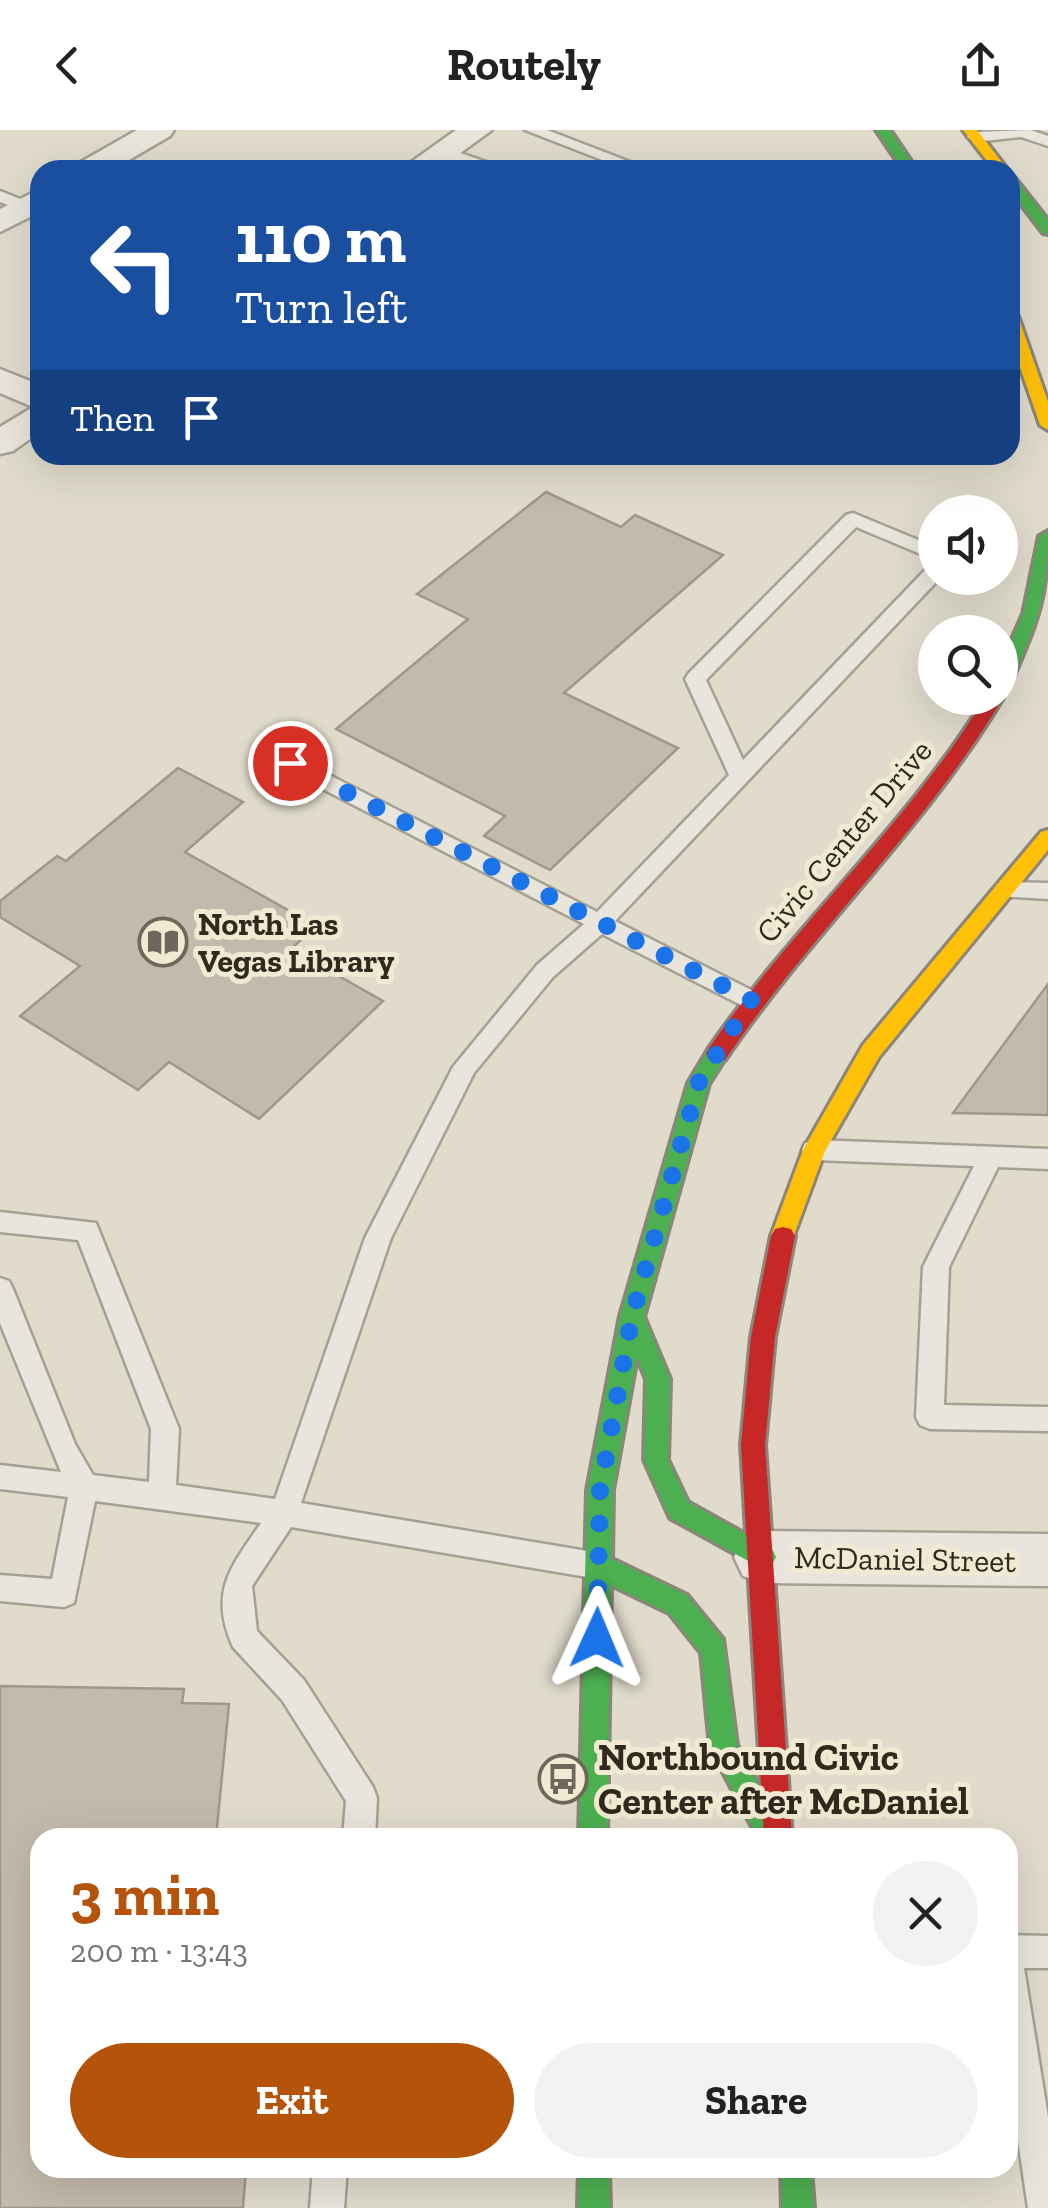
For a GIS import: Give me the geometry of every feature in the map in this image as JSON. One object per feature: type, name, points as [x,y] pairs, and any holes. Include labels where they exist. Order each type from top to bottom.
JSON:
[{"type":"main road","points":[[883,130],[903,160]]},
{"type":"main road","points":[[972,133],[993,160]]},
{"type":"main road","points":[[1020,194],[1048,230]]},
{"type":"main road","points":[[1020,345],[1048,426]]},
{"type":"main road","points":[[1018,649],[1042,584],[1048,536]]},
{"type":"main road","name":"Civic Center Drive","points":[[593,1828],[600,1490],[632,1316],[699,1082],[751,1000],[911,821],[985,715]]},
{"type":"main road","points":[[776,1828],[753,1445],[763,1337],[783,1234],[814,1150],[871,1050],[1048,837]]},
{"type":"main road","points":[[632,1316],[658,1379],[656,1460],[678,1510],[762,1557]]},
{"type":"main road","points":[[598,1566],[678,1604],[714,1648],[724,1748],[770,1828]]},
{"type":"main road","points":[[594,2178],[594,2208]]},
{"type":"main road","points":[[796,2178],[798,2208]]},
{"type":"street","points":[[460,160],[477,130]]},
{"type":"street","points":[[103,160],[138,134]]},
{"type":"street","points":[[0,380],[30,394]]},
{"type":"street","points":[[0,442],[30,422]]},
{"type":"street","name":"McDaniel Street","points":[[762,1557],[1048,1560]]},
{"type":"lane","points":[[534,130],[616,160]]},
{"type":"lane","points":[[972,133],[1022,132],[1048,141]]},
{"type":"lane","points":[[740,776],[695,679],[853,519],[918,547]]},
{"type":"lane","points":[[360,1828],[362,1798],[293,1690],[243,1637],[237,1583],[284,1512],[378,1238],[465,1068],[544,971],[600,924],[918,589]]},
{"type":"lane","points":[[290,763],[751,1000]]},
{"type":"lane","points":[[1005,890],[1048,891]]},
{"type":"lane","points":[[814,1150],[1048,1159]]},
{"type":"lane","points":[[991,1157],[936,1267],[930,1416],[1048,1420]]},
{"type":"lane","points":[[0,1222],[87,1230],[165,1428],[162,1496]]},
{"type":"lane","points":[[0,1289],[63,1450],[84,1485],[64,1594],[0,1588]]},
{"type":"lane","points":[[0,1477],[284,1512],[598,1566]]},
{"type":"lane","points":[[1018,1951],[1048,1952]]},
{"type":"lane","points":[[1018,2033],[1044,2208]]},
{"type":"lane","points":[[327,2208],[329,2178]]},
{"type":"building","points":[[546,492],[621,527],[635,515],[723,555],[564,693],[678,748],[550,870],[484,836],[505,816],[336,729],[468,619],[417,594]]},
{"type":"building","points":[[178,768],[243,802],[185,852],[316,926],[291,949],[383,1001],[259,1119],[169,1062],[138,1090],[20,1016],[80,966],[0,917],[0,901],[57,856],[66,861]]},
{"type":"building","points":[[1048,984],[1048,1115],[953,1113]]},
{"type":"building","points":[[0,1686],[184,1689],[182,1703],[229,1704],[217,1828],[30,1828],[30,2178],[245,2178],[243,2208],[0,2208]]},
{"type":"traffic: fast","points":[[883,130],[903,160]]},
{"type":"traffic: fast","points":[[1020,194],[1048,230]]},
{"type":"traffic: fast","points":[[1018,646],[1032,614],[1048,536]]},
{"type":"traffic: fast","points":[[593,1828],[600,1490],[632,1316],[699,1083],[717,1054]]},
{"type":"traffic: fast","points":[[633,1319],[658,1379],[656,1460],[679,1510],[763,1557]]},
{"type":"traffic: fast","points":[[599,1566],[678,1604],[714,1648],[724,1748],[768,1828]]},
{"type":"traffic: fast","points":[[594,2178],[594,2208]]},
{"type":"traffic: fast","points":[[796,2178],[798,2208]]},
{"type":"traffic: slow","points":[[970,130],[993,160]]},
{"type":"traffic: slow","points":[[1020,345],[1048,425]]},
{"type":"traffic: slow","points":[[783,1236],[814,1150],[871,1051],[1048,837]]},
{"type":"traffic: jam","points":[[717,1054],[784,963],[932,792],[984,715]]},
{"type":"traffic: jam","points":[[777,1828],[753,1445],[763,1337],[783,1236]]},
{"type":"place","name":"North Las Vegas Library","points":[[163,942]]},
{"type":"place","name":"Northbound Civic Center after McDaniel","points":[[563,1779]]},
{"type":"route","points":[[290,763],[751,1000],[699,1082],[632,1316],[600,1490],[597,1638]]}]
